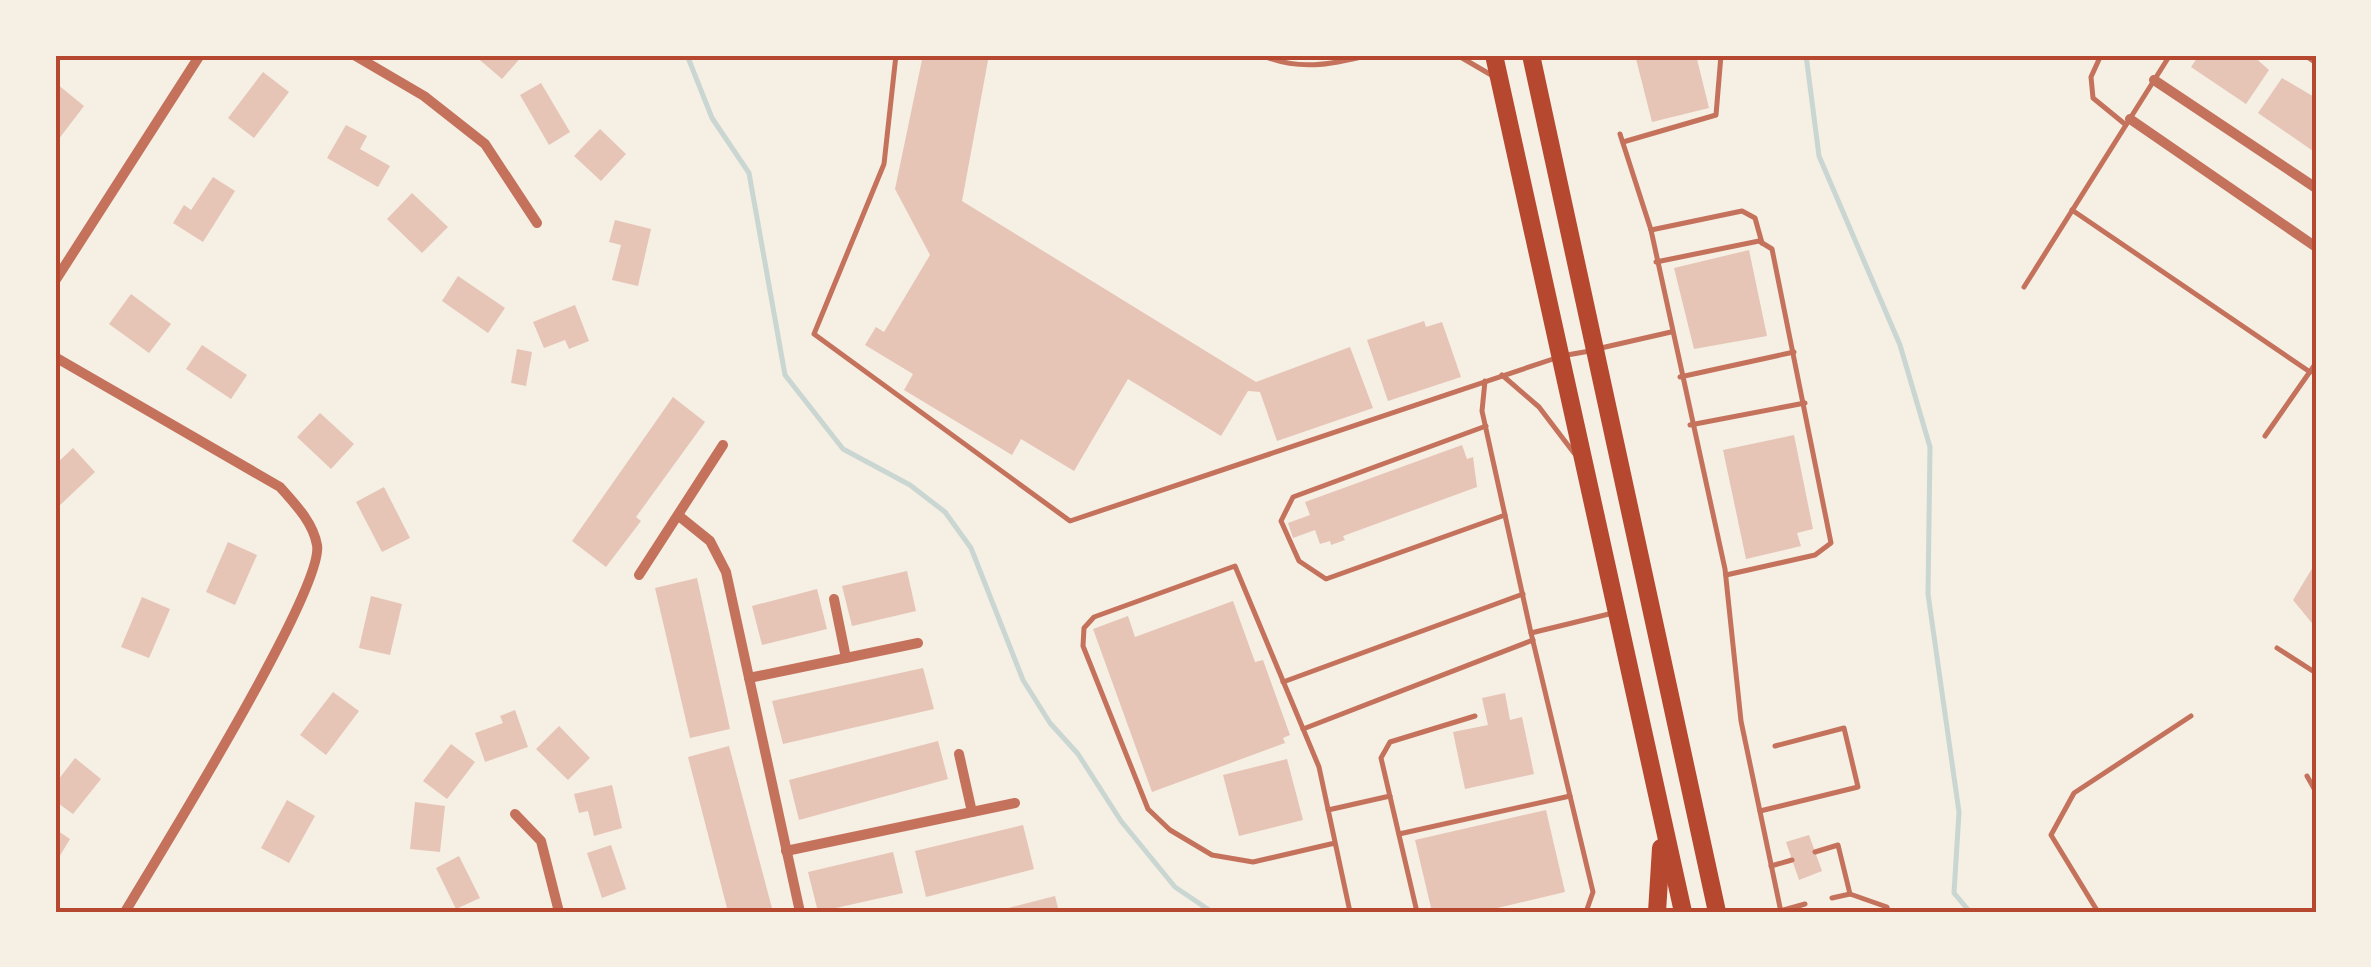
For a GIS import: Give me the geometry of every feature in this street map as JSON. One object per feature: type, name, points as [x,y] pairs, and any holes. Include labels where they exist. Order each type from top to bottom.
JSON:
[{"type":"main road","points":[[1494,55],[1683,912]]},
{"type":"main road","points":[[1530,55],[1717,912]]},
{"type":"main road","points":[[1656,912],[1662,818]]},
{"type":"street","points":[[55,281],[200,55]]},
{"type":"street","points":[[354,55],[424,96],[486,144],[536,223]]},
{"type":"street","points":[[2308,55],[2316,60]]},
{"type":"street","points":[[2154,80],[2316,188]]},
{"type":"street","points":[[2128,122],[2316,247]]},
{"type":"street","points":[[55,357],[230,462],[280,487],[304,513],[318,546],[313,576],[259,682],[125,912]]},
{"type":"street","points":[[639,575],[722,446]]},
{"type":"street","points":[[679,516],[710,540],[726,572],[800,912]]},
{"type":"street","points":[[834,599],[846,658]]},
{"type":"street","points":[[748,678],[918,643]]},
{"type":"street","points":[[959,754],[972,812]]},
{"type":"street","points":[[786,851],[1015,803]]},
{"type":"street","points":[[515,814],[540,841],[560,912]]},
{"type":"lane","points":[[896,55],[884,164],[814,334],[1070,521],[1560,356],[1671,332]]},
{"type":"lane","points":[[1261,55],[1287,66],[1329,65],[1368,55]]},
{"type":"lane","points":[[1457,55],[1500,80]]},
{"type":"lane","points":[[1721,55],[1716,115],[1621,138],[1651,230],[1690,425],[1726,575],[1741,721],[1780,911],[1805,904]]},
{"type":"lane","points":[[2102,55],[2092,77],[2093,98],[2128,122]]},
{"type":"lane","points":[[2024,287],[2170,55]]},
{"type":"lane","points":[[2072,210],[2310,372]]},
{"type":"lane","points":[[1651,230],[1742,211],[1755,218],[1762,243]]},
{"type":"lane","points":[[1656,262],[1762,243],[1772,249],[1831,543],[1815,555],[1726,575]]},
{"type":"lane","points":[[1680,377],[1794,352]]},
{"type":"lane","points":[[2265,436],[2316,363]]},
{"type":"lane","points":[[1502,376],[1539,407],[1584,468]]},
{"type":"lane","points":[[1485,381],[1486,426],[1593,892],[1586,912]]},
{"type":"lane","points":[[1690,425],[1805,404]]},
{"type":"lane","points":[[1486,426],[1292,497],[1281,520],[1299,560],[1326,579],[1506,515]]},
{"type":"lane","points":[[1335,843],[1253,862],[1212,854],[1170,830],[1148,808],[1083,646],[1084,628],[1094,617],[1235,566],[1318,767],[1328,810],[1350,912]]},
{"type":"lane","points":[[1283,682],[1522,594]]},
{"type":"lane","points":[[1303,729],[1532,636],[1616,612]]},
{"type":"lane","points":[[2277,648],[2316,673]]},
{"type":"lane","points":[[1417,912],[1381,758],[1390,742],[1475,716]]},
{"type":"lane","points":[[2098,912],[2051,835],[2074,793],[2191,716]]},
{"type":"lane","points":[[1760,810],[1858,787],[1844,728],[1776,746]]},
{"type":"lane","points":[[2307,776],[2316,792]]},
{"type":"lane","points":[[1328,810],[1390,796]]},
{"type":"lane","points":[[1399,834],[1570,796]]},
{"type":"lane","points":[[1815,852],[1838,845],[1850,894]]},
{"type":"lane","points":[[1771,866],[1792,860]]},
{"type":"lane","points":[[1832,898],[1850,894],[1888,907],[1888,912]]},
{"type":"building","points":[[474,55],[523,55],[502,79]]},
{"type":"building","points":[[923,55],[989,55],[962,201],[1256,382],[1350,347],[1373,408],[1277,441],[1260,392],[1248,391],[1221,436],[1128,379],[1074,471],[1021,439],[1012,455],[904,390],[913,374],[865,345],[876,327],[884,332],[930,255],[895,189]]},
{"type":"building","points":[[1635,55],[1696,55],[1709,108],[1652,122]]},
{"type":"building","points":[[2199,55],[2252,55],[2269,70],[2246,104],[2191,67]]},
{"type":"building","points":[[263,72],[289,92],[254,138],[228,118]]},
{"type":"building","points":[[2282,78],[2316,98],[2313,151],[2258,113]]},
{"type":"building","points":[[541,83],[570,132],[549,145],[520,95]]},
{"type":"building","points":[[55,86],[84,106],[55,144]]},
{"type":"building","points":[[346,125],[367,136],[360,149],[390,166],[378,187],[327,158]]},
{"type":"building","points":[[600,129],[626,154],[601,181],[574,156]]},
{"type":"building","points":[[213,177],[235,191],[203,242],[173,223],[184,205],[191,210]]},
{"type":"building","points":[[412,193],[448,227],[422,253],[387,219]]},
{"type":"building","points":[[615,220],[651,229],[638,286],[612,280],[621,245],[609,242]]},
{"type":"building","points":[[1749,250],[1767,336],[1694,349],[1674,268]]},
{"type":"building","points":[[458,276],[505,308],[488,333],[442,301]]},
{"type":"building","points":[[131,294],[171,324],[149,353],[109,324]]},
{"type":"building","points":[[575,305],[589,341],[569,349],[565,340],[544,348],[533,322]]},
{"type":"building","points":[[1424,321],[1426,327],[1442,322],[1461,377],[1388,401],[1367,340]]},
{"type":"building","points":[[202,345],[247,375],[231,399],[186,369]]},
{"type":"building","points":[[517,349],[532,352],[526,386],[511,383]]},
{"type":"building","points":[[673,397],[705,422],[636,517],[641,521],[606,567],[572,541]]},
{"type":"building","points":[[320,413],[354,444],[331,469],[297,437]]},
{"type":"building","points":[[1794,435],[1813,529],[1797,533],[1801,546],[1746,559],[1723,450]]},
{"type":"building","points":[[1462,445],[1467,459],[1473,457],[1477,487],[1343,536],[1345,540],[1331,545],[1330,541],[1320,544],[1315,530],[1293,538],[1288,523],[1310,515],[1305,502]]},
{"type":"building","points":[[73,448],[95,472],[58,507],[55,465]]},
{"type":"building","points":[[384,487],[410,538],[382,552],[356,502]]},
{"type":"building","points":[[228,542],[257,555],[235,605],[206,592]]},
{"type":"building","points":[[2316,562],[2316,628],[2293,600]]},
{"type":"building","points":[[907,571],[916,611],[852,626],[842,586]]},
{"type":"building","points":[[697,578],[730,729],[690,738],[655,588]]},
{"type":"building","points":[[817,589],[827,629],[762,645],[752,606]]},
{"type":"building","points":[[371,596],[402,604],[390,655],[359,648]]},
{"type":"building","points":[[142,597],[170,609],[149,658],[121,647]]},
{"type":"building","points":[[1233,601],[1255,662],[1263,660],[1290,735],[1283,738],[1285,743],[1152,792],[1093,629],[1128,616],[1135,637]]},
{"type":"building","points":[[923,668],[934,709],[783,744],[772,701]]},
{"type":"building","points":[[333,692],[359,711],[326,755],[300,735]]},
{"type":"building","points":[[1505,693],[1510,720],[1522,717],[1534,774],[1465,789],[1453,732],[1488,725],[1482,698]]},
{"type":"building","points":[[515,710],[528,747],[485,762],[475,733],[503,723],[500,716]]},
{"type":"building","points":[[559,726],[590,758],[568,780],[536,749]]},
{"type":"building","points":[[938,741],[948,779],[799,820],[789,780]]},
{"type":"building","points":[[451,744],[475,762],[447,799],[423,781]]},
{"type":"building","points":[[729,746],[773,912],[728,912],[688,757]]},
{"type":"building","points":[[75,758],[101,779],[73,814],[55,801],[55,784]]},
{"type":"building","points":[[1287,759],[1303,820],[1239,836],[1223,775]]},
{"type":"building","points":[[612,785],[622,828],[594,836],[588,811],[579,813],[574,794]]},
{"type":"building","points":[[287,800],[315,816],[289,863],[261,848]]},
{"type":"building","points":[[415,802],[445,806],[440,852],[410,849]]},
{"type":"building","points":[[1546,810],[1565,892],[1480,912],[1432,912],[1415,840]]},
{"type":"building","points":[[1023,825],[1034,869],[926,897],[915,851]]},
{"type":"building","points":[[55,829],[70,839],[55,864]]},
{"type":"building","points":[[1809,835],[1822,871],[1799,880],[1786,842]]},
{"type":"building","points":[[611,845],[626,889],[602,898],[587,853]]},
{"type":"building","points":[[893,852],[903,893],[818,912],[808,872]]},
{"type":"building","points":[[459,856],[480,898],[456,909],[436,868]]},
{"type":"building","points":[[1055,896],[1059,912],[997,912],[997,911]]},
{"type":"waterway","points":[[687,55],[712,118],[749,173],[785,375],[843,449],[910,485],[945,512],[971,548],[1023,680],[1050,723],[1078,754],[1121,821],[1175,887],[1212,912]]},
{"type":"waterway","points":[[1806,55],[1819,156],[1900,345],[1930,447],[1928,594],[1959,812],[1954,893],[1970,912]]}]
